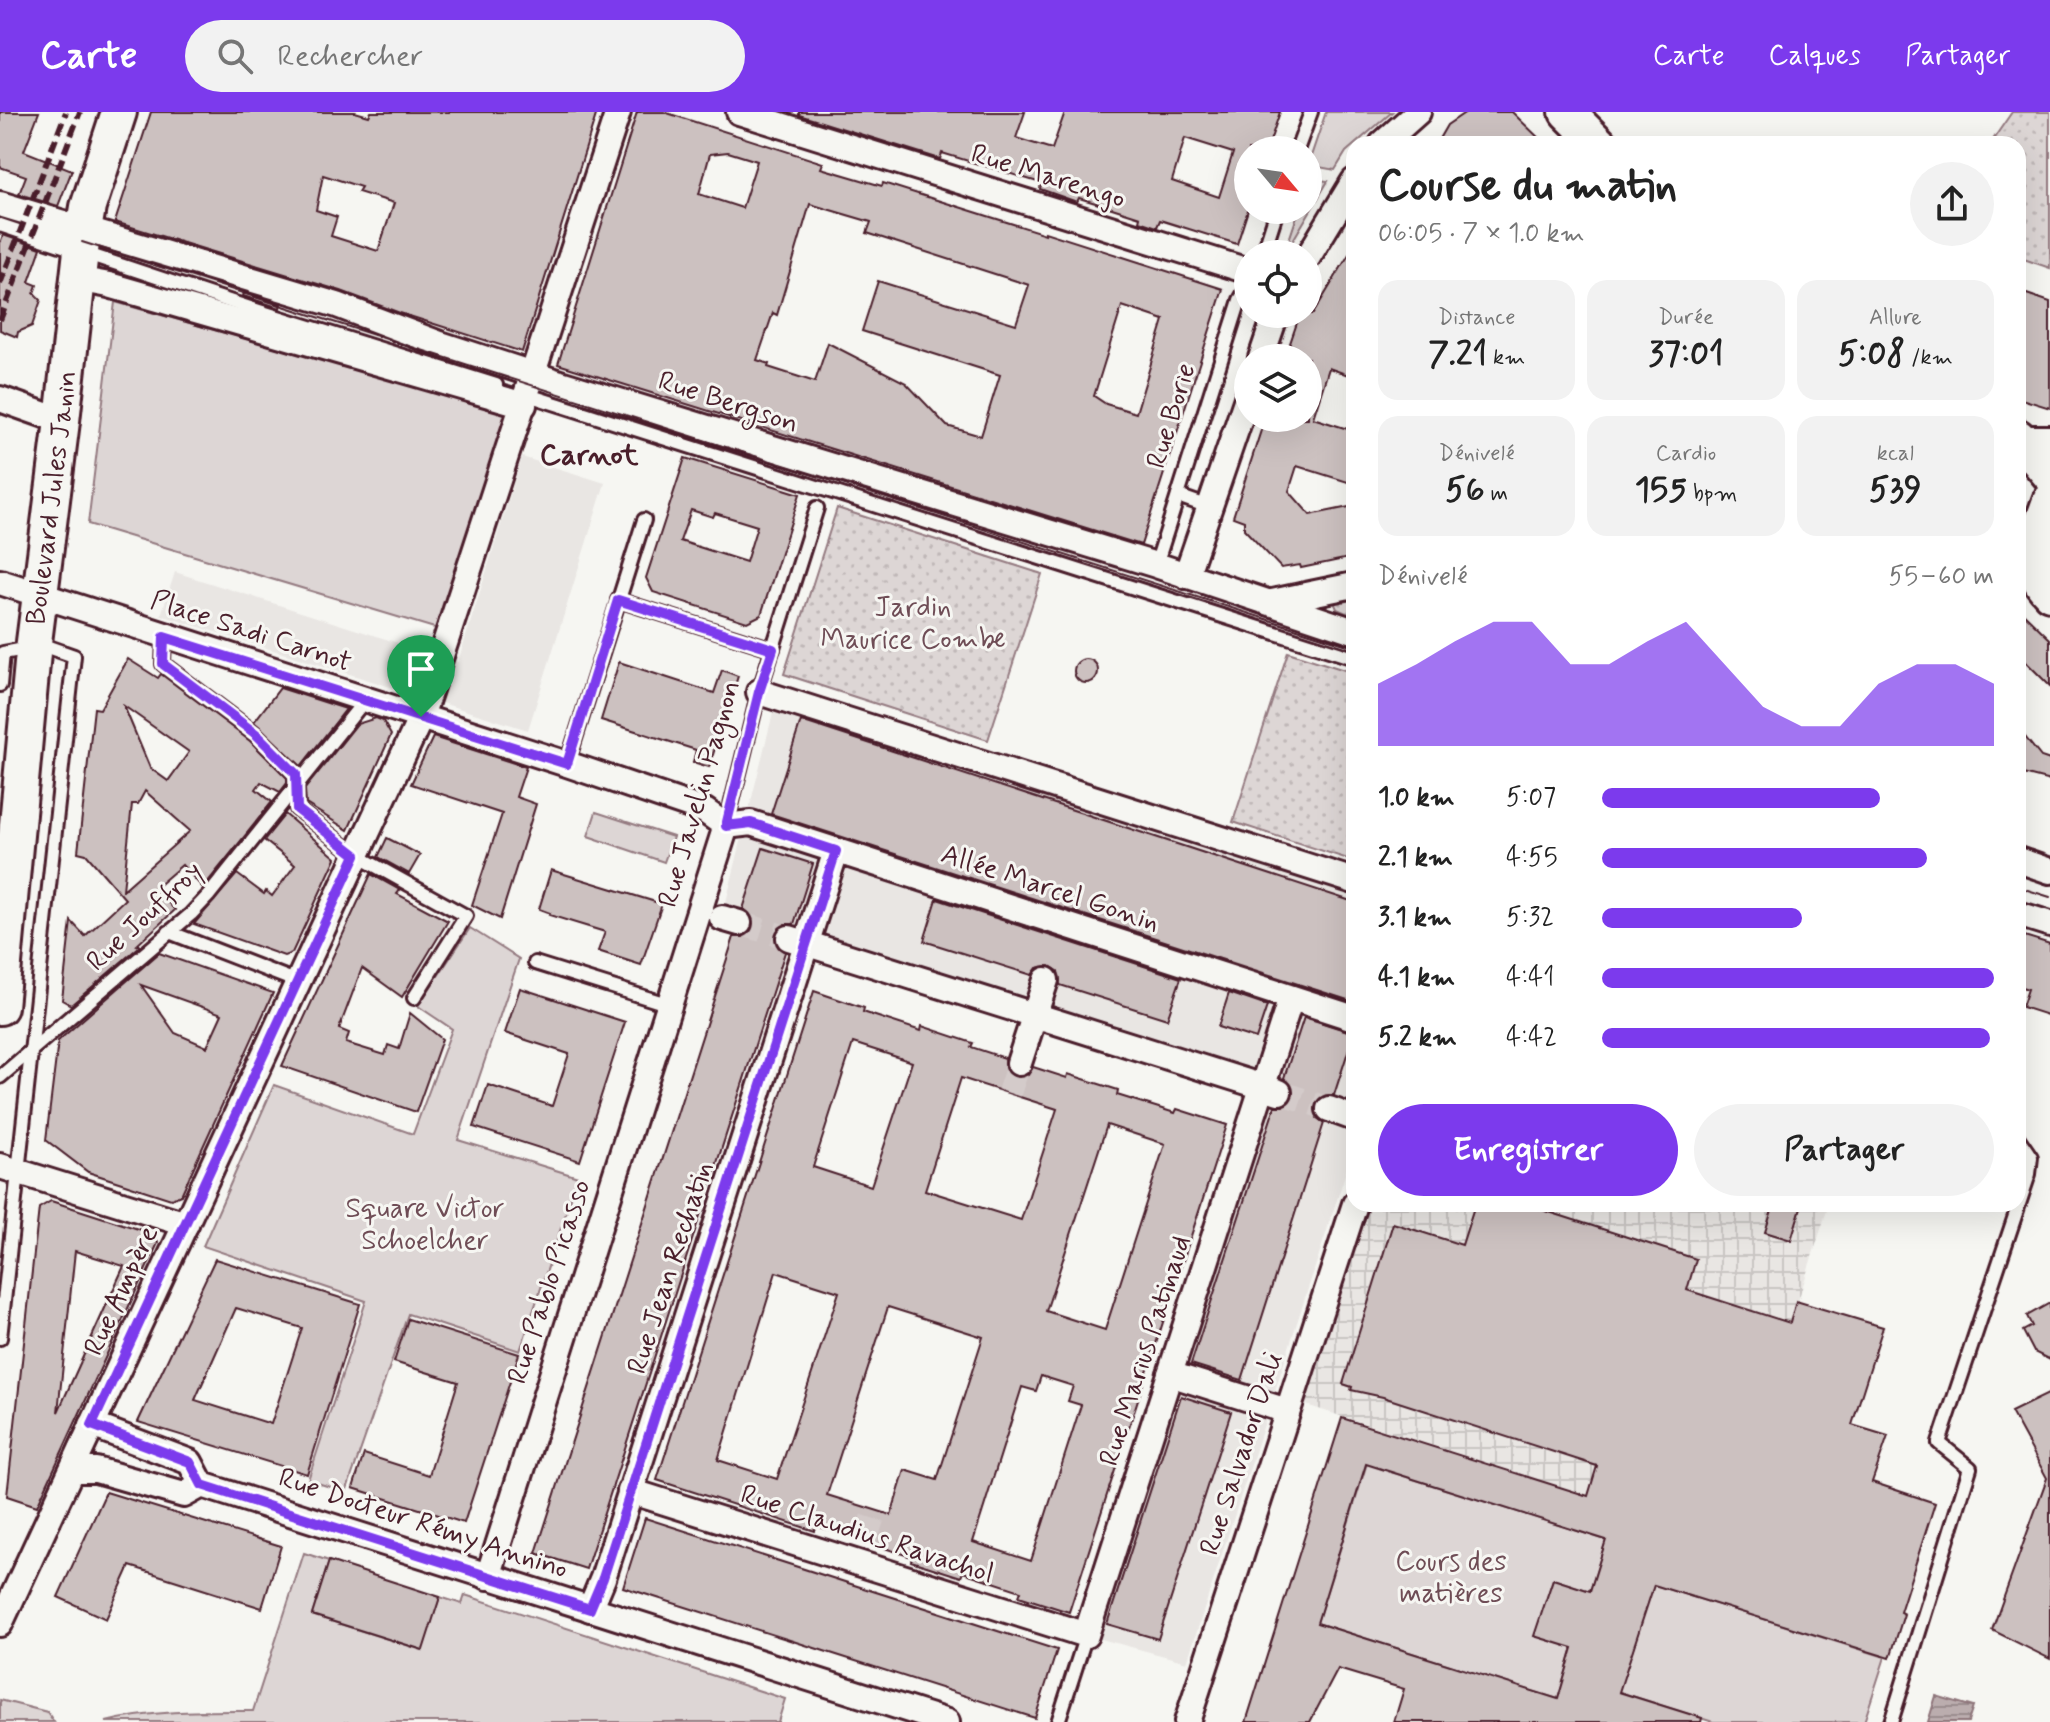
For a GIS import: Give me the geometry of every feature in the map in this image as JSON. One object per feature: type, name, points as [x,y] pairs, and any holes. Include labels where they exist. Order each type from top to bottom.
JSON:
[{"type":"main road","name":"Boulevard Jules Janin","points":[[0,1007],[34,645],[62,421],[76,247],[119,112]]},
{"type":"main road","points":[[1567,112],[1591,136]]},
{"type":"main road","points":[[2029,437],[2050,475]]},
{"type":"main road","points":[[2050,501],[2026,548],[2042,585],[2050,593]]},
{"type":"street","points":[[421,717],[618,112]]},
{"type":"street","name":"Rue Marengo","points":[[739,112],[1234,267]]},
{"type":"street","points":[[1391,136],[1418,112]]},
{"type":"street","points":[[1318,240],[1346,194]]},
{"type":"street","points":[[0,204],[76,247]]},
{"type":"street","name":"Rue Bergson","points":[[76,247],[337,305],[440,344],[528,391]]},
{"type":"street","name":"Rue Bergson","points":[[76,247],[109,285],[831,468],[1156,565],[1346,628]]},
{"type":"street","points":[[0,399],[62,421]]},
{"type":"street","points":[[1186,576],[1235,432]]},
{"type":"street","name":"Place Sadi Carnot","points":[[0,582],[567,764],[705,811],[726,826]]},
{"type":"street","points":[[1269,602],[1346,587]]},
{"type":"street","points":[[759,692],[1346,878]]},
{"type":"street","name":"Rue Ampère","points":[[3,1612],[72,1470],[421,717]]},
{"type":"street","name":"Allée Marcel Gonin","points":[[726,826],[751,823],[1061,931],[1346,1015]]},
{"type":"street","name":"Rue Javelin Pagnon","points":[[670,1005],[726,826]]},
{"type":"street","name":"Rue Jean Rechatin","points":[[590,1609],[603,1578],[798,941],[836,851]]},
{"type":"street","points":[[2026,863],[2050,871]]},
{"type":"street","points":[[2026,916],[2050,924]]},
{"type":"street","points":[[798,941],[1271,1089]]},
{"type":"street","points":[[1019,1063],[1046,980]]},
{"type":"street","name":"Rue Marius Patinaud","points":[[1086,1635],[1170,1374],[1271,1089],[1291,998]]},
{"type":"street","name":"Rue Pablo Picasso","points":[[488,1577],[670,1005]]},
{"type":"street","points":[[1329,1109],[1346,1115]]},
{"type":"street","points":[[10,1169],[186,1224]]},
{"type":"street","name":"Rue Salvador Dali","points":[[1187,1722],[1352,1212]]},
{"type":"street","points":[[1170,1374],[1287,1411]]},
{"type":"street","points":[[92,1425],[190,1462],[202,1485]]},
{"type":"street","name":"Rue Docteur Rémy Annino","points":[[72,1470],[96,1470],[184,1495],[202,1485],[947,1722]]},
{"type":"street","name":"Rue Claudius Ravachol","points":[[630,1491],[861,1552],[1086,1635]]},
{"type":"lane","points":[[1302,136],[1311,112]]},
{"type":"lane","points":[[0,216],[76,247]]},
{"type":"lane","points":[[0,225],[76,247]]},
{"type":"lane","name":"Rue Borie","points":[[1156,565],[1234,319]]},
{"type":"lane","points":[[528,391],[1346,655]]},
{"type":"lane","points":[[1178,496],[1209,507]]},
{"type":"lane","name":"Rue Javelin Pagnon","points":[[726,826],[759,692],[817,508]]},
{"type":"lane","points":[[567,764],[644,520]]},
{"type":"lane","points":[[618,600],[773,649]]},
{"type":"lane","points":[[164,637],[163,664],[256,734],[296,774],[297,809],[356,855],[466,916],[414,998]]},
{"type":"lane","points":[[0,685],[3,653],[34,645],[74,656],[33,1049],[10,1169],[0,1338]]},
{"type":"lane","name":"Rue Jouffroy","points":[[0,1077],[209,895],[365,700]]},
{"type":"lane","points":[[169,932],[298,982]]},
{"type":"lane","points":[[535,963],[670,1005]]},
{"type":"lane","points":[[2026,1150],[2031,1157],[2026,1183]]},
{"type":"lane","points":[[1891,1722],[1970,1468],[1939,1443],[2016,1212]]},
{"type":"lane","name":"Rue Marius Patinaud","points":[[1058,1722],[1086,1635]]},
{"type":"shaded area","points":[[522,457],[605,483],[528,730],[161,615],[175,572],[458,662]]},
{"type":"shaded area","points":[[777,697],[1346,878],[1346,1172],[1187,1662],[1086,1635],[1262,1086],[722,918]]},
{"type":"shaded area","points":[[1364,1212],[1826,1212],[1722,1538],[1303,1404]]},
{"type":"shaded area","points":[[1936,1696],[1973,1707],[1968,1722],[1928,1722]]},
{"type":"green space","points":[[1326,112],[1392,112],[1364,136],[1346,136],[1346,152],[1335,170],[1322,168],[1322,136],[1318,136]]},
{"type":"green space","points":[[2012,112],[2050,112],[2050,268],[2026,260],[2026,136],[1996,136]]},
{"type":"green space","points":[[1294,224],[1303,224],[1293,240],[1289,240]]},
{"type":"green space","points":[[115,302],[509,413],[441,630],[88,524]]},
{"type":"green space","name":"Jardin Maurice Combe","points":[[837,508],[1042,574],[988,740],[784,674]]},
{"type":"green space","points":[[1346,600],[1346,613],[1337,609],[1334,602]]},
{"type":"green space","points":[[1288,652],[1346,670],[1346,858],[1233,822]]},
{"type":"green space","points":[[596,812],[673,837],[664,862],[588,836]]},
{"type":"green space","name":"Square Victor Schoelcher","points":[[470,928],[519,959],[458,1140],[578,1177],[520,1351],[408,1314],[346,1492],[308,1480],[366,1301],[203,1246],[274,1085],[413,1134],[452,1029],[418,1006]]},
{"type":"green space","name":"Cours des matières","points":[[1368,1460],[1391,1472],[1606,1540],[1590,1591],[1553,1579],[1535,1635],[1573,1648],[1558,1699],[1317,1623]]},
{"type":"green space","points":[[304,1553],[329,1561],[312,1615],[422,1650],[440,1597],[462,1604],[465,1595],[785,1699],[778,1722],[106,1722],[161,1713],[253,1711]]},
{"type":"green space","points":[[1613,1572],[1885,1657],[1864,1722],[1713,1722],[1579,1679],[1626,1670],[1647,1604]]},
{"type":"green space","points":[[0,1700],[47,1712],[54,1722],[0,1722]]},
{"type":"building","points":[[0,112],[39,112],[24,151],[72,170],[58,206],[19,194],[26,176],[0,167]]},
{"type":"building","points":[[151,112],[355,112],[369,116],[371,112],[597,112],[522,352],[341,291],[115,222]],"holes":[[[323,175],[361,187],[358,192],[394,203],[378,251],[331,236],[337,217],[316,210]]]},
{"type":"building","points":[[637,112],[664,112],[823,163],[821,168],[882,186],[883,183],[1223,289],[1141,545],[558,364]],"holes":[[[728,152],[757,161],[742,208],[699,194],[710,154]],[[810,204],[871,222],[867,233],[1029,285],[1016,324],[878,281],[862,331],[1000,375],[981,436],[947,426],[906,383],[828,343],[815,382],[768,367],[769,364],[757,360],[773,313],[777,315]],[[1122,306],[1164,320],[1136,413],[1106,404],[1094,396]]]},
{"type":"building","points":[[799,112],[1025,112],[1016,138],[1052,149],[1065,112],[1280,112],[1272,136],[1234,136],[1234,224],[1243,224],[1238,240],[1234,240],[1234,243],[1160,220],[1157,227],[1139,221],[1140,217],[1079,198],[1077,202],[1040,189],[1041,183],[942,153],[940,159],[799,115]],"holes":[[[1185,138],[1233,153],[1219,197],[1172,181]]]},
{"type":"building","points":[[1466,112],[1512,112],[1537,136],[1441,136],[1447,125]]},
{"type":"building","points":[[3,235],[41,248],[29,282],[37,285],[34,293],[41,300],[32,326],[18,332],[17,337],[0,330],[0,243]]},
{"type":"building","points":[[1346,259],[1346,374],[1329,368],[1322,390],[1322,344],[1290,344],[1295,328],[1322,328],[1322,299]]},
{"type":"building","points":[[244,293],[281,304],[280,308],[243,296]]},
{"type":"building","points":[[2026,294],[2050,302],[2050,408],[2026,400]]},
{"type":"building","points":[[1322,421],[1346,428],[1346,481],[1297,466],[1289,491],[1310,515],[1346,508],[1346,559],[1301,568],[1300,565],[1281,568],[1244,529],[1244,521],[1233,517],[1260,432],[1322,432]]},
{"type":"building","points":[[685,458],[800,494],[761,615],[747,622],[653,592],[646,578]],"holes":[[[691,510],[713,517],[715,513],[757,526],[746,562],[680,541]]]},
{"type":"building","points":[[2026,616],[2050,639],[2050,686],[2026,662]]},
{"type":"building","points":[[128,659],[158,678],[161,674],[250,741],[287,778],[287,783],[280,792],[261,782],[256,789],[272,802],[203,888],[182,865],[155,888],[175,910],[137,945],[140,946],[71,1005],[62,1000],[71,921],[85,936],[125,899],[86,854],[78,852],[94,708],[100,709]],"holes":[[[124,706],[189,752],[168,781],[150,768]],[[145,791],[190,831],[123,890],[132,804],[138,804]]]},
{"type":"building","points":[[1086,659],[1095,662],[1098,671],[1095,680],[1086,683],[1077,680],[1074,671],[1077,662]]},
{"type":"building","points":[[619,662],[714,693],[722,670],[738,676],[709,767],[693,762],[696,750],[601,720]]},
{"type":"building","points":[[280,688],[346,709],[301,766],[254,722]]},
{"type":"building","points":[[376,718],[383,721],[391,735],[348,830],[306,804],[305,789],[357,724]]},
{"type":"building","points":[[801,721],[1346,899],[1346,999],[771,814]]},
{"type":"building","points":[[433,737],[526,767],[516,797],[536,804],[500,919],[472,905],[502,814],[411,784]]},
{"type":"building","points":[[2026,738],[2041,757],[2050,760],[2050,781],[2026,775]]},
{"type":"building","points":[[285,814],[336,858],[292,953],[284,956],[194,924],[237,874],[264,894],[266,891],[272,896],[295,865],[264,840]]},
{"type":"building","points":[[387,838],[420,855],[409,874],[378,857]]},
{"type":"building","points":[[763,848],[813,864],[794,924],[785,924],[775,933],[775,942],[785,952],[586,1569],[536,1553],[734,937],[743,937],[753,928],[753,919],[743,909]]},
{"type":"building","points":[[551,870],[662,904],[641,965],[598,951],[605,932],[539,909]]},
{"type":"building","points":[[371,874],[400,890],[397,894],[448,921],[402,997],[362,968],[339,1029],[349,1033],[346,1043],[385,1055],[388,1045],[399,1049],[410,1013],[442,1039],[416,1112],[282,1066]]},
{"type":"building","points":[[937,899],[1181,978],[1167,1019],[1060,985],[1058,971],[1050,966],[1037,968],[1032,975],[924,941]]},
{"type":"building","points":[[2026,936],[2050,944],[2050,1016],[2026,1008]]},
{"type":"building","points":[[159,953],[273,993],[181,1195],[171,1199],[88,1172],[46,1140],[58,1041]],"holes":[[[141,985],[222,1014],[207,1047],[175,1033]]]},
{"type":"building","points":[[520,988],[625,1022],[580,1161],[474,1127],[488,1085],[552,1106],[569,1054],[505,1033]]},
{"type":"building","points":[[814,991],[864,1008],[863,1012],[921,1031],[922,1026],[973,1043],[971,1047],[1005,1058],[1007,1072],[1015,1077],[1028,1075],[1033,1067],[1067,1078],[1068,1074],[1118,1090],[1117,1095],[1227,1125],[1069,1612],[1019,1596],[1021,1591],[963,1572],[961,1577],[911,1561],[912,1557],[817,1526],[815,1531],[657,1480]],"holes":[[[853,1043],[912,1062],[871,1186],[813,1167]],[[961,1078],[1057,1109],[1021,1220],[925,1190]],[[1107,1125],[1165,1144],[1105,1330],[1046,1311]],[[776,1272],[839,1292],[777,1479],[718,1460]],[[888,1307],[983,1337],[937,1480],[905,1470],[891,1515],[827,1495]],[[1041,1376],[1073,1386],[1068,1401],[1081,1405],[1031,1561],[973,1542],[1022,1387],[1036,1391]]]},
{"type":"building","points":[[1229,993],[1267,1006],[1256,1039],[1218,1027]]},
{"type":"building","points":[[1304,1017],[1346,1030],[1346,1058],[1334,1095],[1320,1097],[1315,1105],[1317,1118],[1324,1123],[1242,1380],[1191,1364],[1275,1106],[1283,1106],[1293,1097],[1293,1088],[1284,1078]]},
{"type":"building","points":[[51,1201],[154,1234],[158,1243],[37,1506],[7,1496],[39,1208]],"holes":[[[75,1251],[124,1266],[58,1412]]]},
{"type":"building","points":[[1472,1212],[1549,1212],[1696,1259],[1687,1290],[1790,1323],[1796,1301],[1883,1327],[1852,1425],[1888,1436],[1872,1482],[1935,1503],[1900,1612],[1904,1614],[1890,1658],[1654,1585],[1619,1692],[1702,1718],[1701,1722],[1394,1722],[1404,1689],[1338,1669],[1310,1722],[1246,1722],[1342,1418],[1588,1496],[1597,1466],[1383,1397],[1351,1390],[1352,1387],[1343,1384],[1393,1223],[1462,1245]],"holes":[[[1366,1464],[1606,1540],[1590,1591],[1553,1579],[1534,1636],[1573,1648],[1558,1699],[1317,1623]]]},
{"type":"building","points":[[1771,1212],[1800,1212],[1791,1240],[1765,1232]]},
{"type":"building","points":[[215,1259],[360,1304],[307,1474],[138,1422]],"holes":[[[236,1308],[302,1328],[271,1424],[195,1400]]]},
{"type":"building","points":[[2050,1303],[2050,1360],[2034,1352],[2023,1331],[2032,1326],[2027,1316]]},
{"type":"building","points":[[408,1319],[519,1354],[464,1523],[353,1488],[364,1454],[429,1475],[458,1382],[394,1362]]},
{"type":"building","points":[[2050,1393],[2050,1659],[1992,1630],[2047,1478],[2011,1412]]},
{"type":"building","points":[[1181,1396],[1231,1412],[1158,1639],[1107,1624]]},
{"type":"building","points":[[106,1492],[281,1546],[262,1608],[130,1566],[106,1619],[58,1597]]},
{"type":"building","points":[[645,1518],[1057,1650],[1035,1718],[623,1587]]},
{"type":"building","points":[[329,1561],[440,1597],[423,1650],[312,1615]]},
{"type":"tunnel","points":[[739,923],[789,938]]},
{"type":"tunnel","points":[[1009,1093],[1019,1063]]},
{"type":"tunnel","points":[[1279,1092],[1329,1109]]},
{"type":"tunnel","points":[[865,1541],[875,1510]]},
{"type":"tram line","points":[[82,242],[1346,644]]},
{"type":"tram line","points":[[2026,890],[2050,897]]},
{"type":"railway","points":[[0,284],[66,112]]},
{"type":"railway","points":[[0,320],[80,112]]},
{"type":"district","name":"Carnot","points":[[589,455]]},
{"type":"route","points":[[618,600],[773,649],[759,692],[726,826],[751,823],[836,851],[603,1578],[590,1609],[202,1485],[190,1462],[92,1425],[356,855],[297,809],[296,774],[256,734],[163,664],[164,637],[421,717],[567,764],[618,600]]}]
